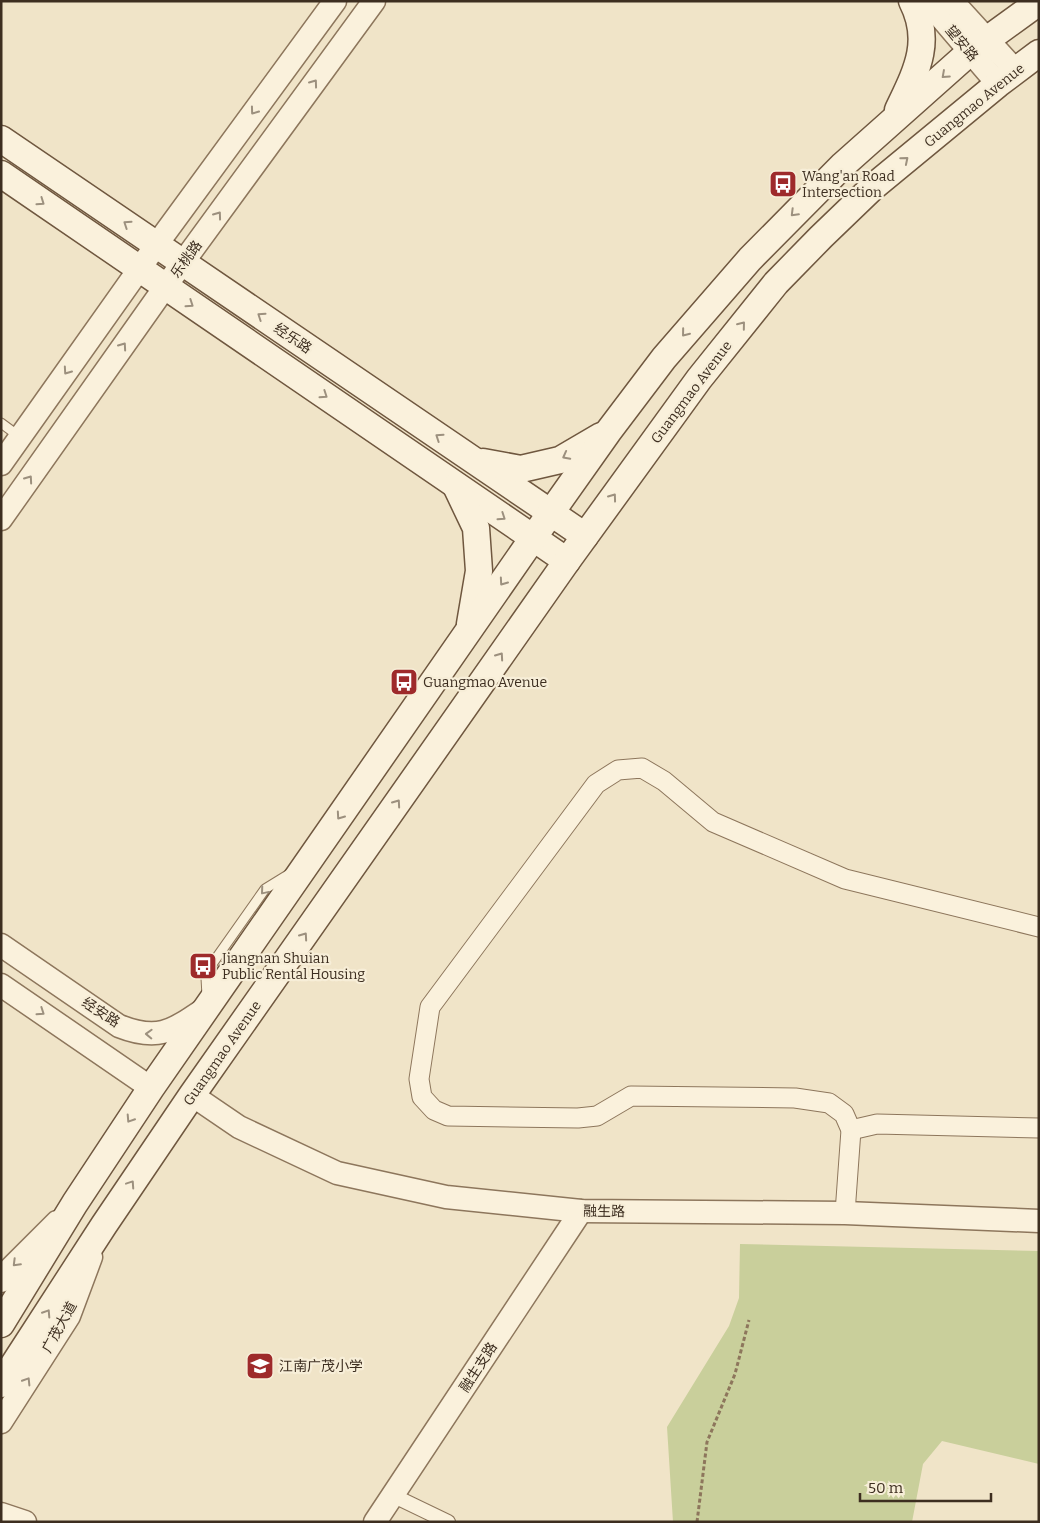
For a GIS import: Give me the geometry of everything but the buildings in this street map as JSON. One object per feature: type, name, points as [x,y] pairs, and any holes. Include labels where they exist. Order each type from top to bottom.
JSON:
[{"type":"main road","points":[[894,120],[920,61],[923,38],[921,18],[912,1]]},
{"type":"main road","points":[[1,1324],[75,1203],[151,1088],[533,538],[608,432],[671,351],[750,259],[843,165],[978,46],[1039,2]]},
{"type":"main road","name":"Guangmao Avenue","points":[[1,1384],[104,1225],[192,1095],[567,561],[699,379],[776,283],[873,187],[1006,77],[1039,53]]},
{"type":"main road","name":"经乐路","points":[[1,139],[585,536]]},
{"type":"main road","points":[[1,174],[567,561]]},
{"type":"main road","points":[[471,459],[521,469],[560,460],[608,432]]},
{"type":"main road","points":[[455,485],[476,528],[479,572],[469,631]]},
{"type":"main road","points":[[388,747],[406,737],[414,738],[421,743],[424,749],[421,769]]},
{"type":"street","points":[[1,464],[139,269],[334,1]]},
{"type":"street","name":"乐桃路","points":[[1,519],[183,262],[374,1]]},
{"type":"street","name":"望安路","points":[[927,1],[978,46],[1006,77]]},
{"type":"street","name":"望安路","points":[[952,1],[978,46]]},
{"type":"street","points":[[845,1213],[851,1130],[844,1114],[829,1103],[795,1098],[631,1096],[597,1116],[448,1116],[434,1110],[422,1097],[419,1078],[430,1007],[596,784],[618,770],[642,768],[664,781],[713,822],[845,879],[1039,927]]},
{"type":"street","name":"经安路","points":[[1,944],[119,1026],[133,1032],[148,1035],[163,1033],[179,1027],[208,1007]]},
{"type":"street","points":[[1,985],[151,1088]]},
{"type":"street","name":"融生路","points":[[192,1095],[239,1127],[337,1173],[446,1197],[580,1211],[845,1213],[1039,1221]]},
{"type":"street","points":[[851,1130],[877,1124],[1039,1128]]},
{"type":"street","points":[[1,1281],[8,1271],[75,1203]]},
{"type":"street","name":"融生支路","points":[[375,1522],[394,1496],[580,1211]]},
{"type":"street","name":"广茂大道","points":[[1,1422],[69,1316],[104,1225]]},
{"type":"street","points":[[394,1496],[448,1522]]},
{"type":"street","points":[[1,1514],[25,1522]]},
{"type":"lane","points":[[1,423],[21,437]]},
{"type":"path","points":[[697,1522],[707,1442],[735,1374],[749,1320]]},
{"type":"green space","points":[[740,1244],[1039,1251],[1039,1464],[942,1441],[923,1464],[912,1522],[673,1522],[667,1427],[729,1326],[739,1298]]},
{"type":"place","name":"Wang'an Road Intersection","points":[[783,184]]},
{"type":"place","name":"Guangmao Avenue","points":[[404,682]]},
{"type":"place","name":"Jiangnan Shuian Public Rental Housing","points":[[203,966]]},
{"type":"place","name":"江南广茂小学","points":[[260,1366]]}]
